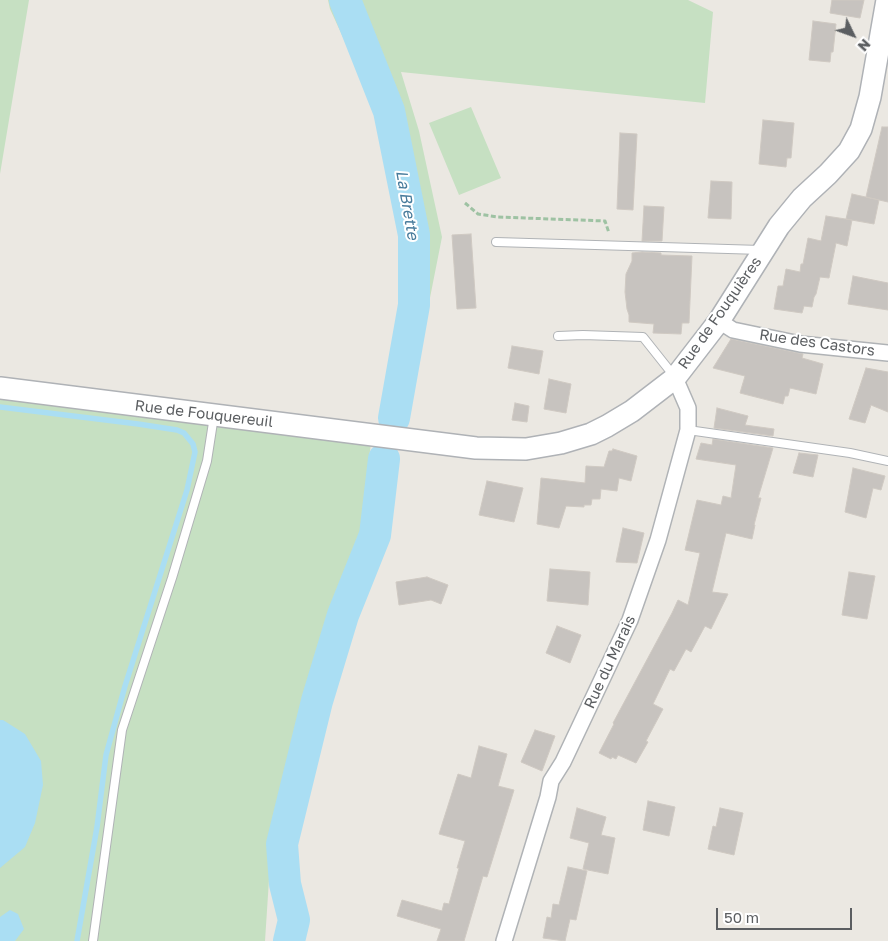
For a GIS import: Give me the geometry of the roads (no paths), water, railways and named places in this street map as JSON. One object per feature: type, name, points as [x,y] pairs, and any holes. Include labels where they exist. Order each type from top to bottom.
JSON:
[{"type":"street","name":"Rue de Fouquières","points":[[408,440],[476,448],[526,449],[561,442],[591,434],[607,426],[632,411],[675,378],[719,321],[779,226],[802,198],[849,151],[861,129],[870,97],[887,0]]},
{"type":"street","name":"Rue des Castors","points":[[719,321],[733,330],[800,344],[888,353]]},
{"type":"street","name":"Rue du Marais","points":[[504,941],[548,797],[551,781],[563,762],[630,620],[658,540],[688,430],[688,408],[675,378]]},
{"type":"street","name":"Rue de Fouquereuil","points":[[0,388],[408,440]]},
{"type":"lane","points":[[496,242],[763,250]]},
{"type":"lane","points":[[558,336],[644,337],[675,378]]},
{"type":"lane","points":[[93,941],[122,730],[172,578],[207,461],[214,415]]},
{"type":"lane","points":[[688,430],[850,453],[888,461]]},
{"type":"water","points":[[0,720],[25,734],[41,761],[43,785],[35,823],[25,847],[0,868]]},
{"type":"water","points":[[10,910],[18,914],[24,929],[15,941],[0,941],[0,917]]},
{"type":"waterway","name":"La Brette","points":[[345,0],[389,111],[414,235],[414,305],[394,418]]},
{"type":"waterway","points":[[0,407],[177,430],[184,433],[193,444],[195,452],[187,490],[125,686],[106,755],[97,827],[77,941]]},
{"type":"waterway","points":[[289,941],[294,920],[285,884],[282,844],[317,701],[343,615],[375,535],[384,459]]}]
